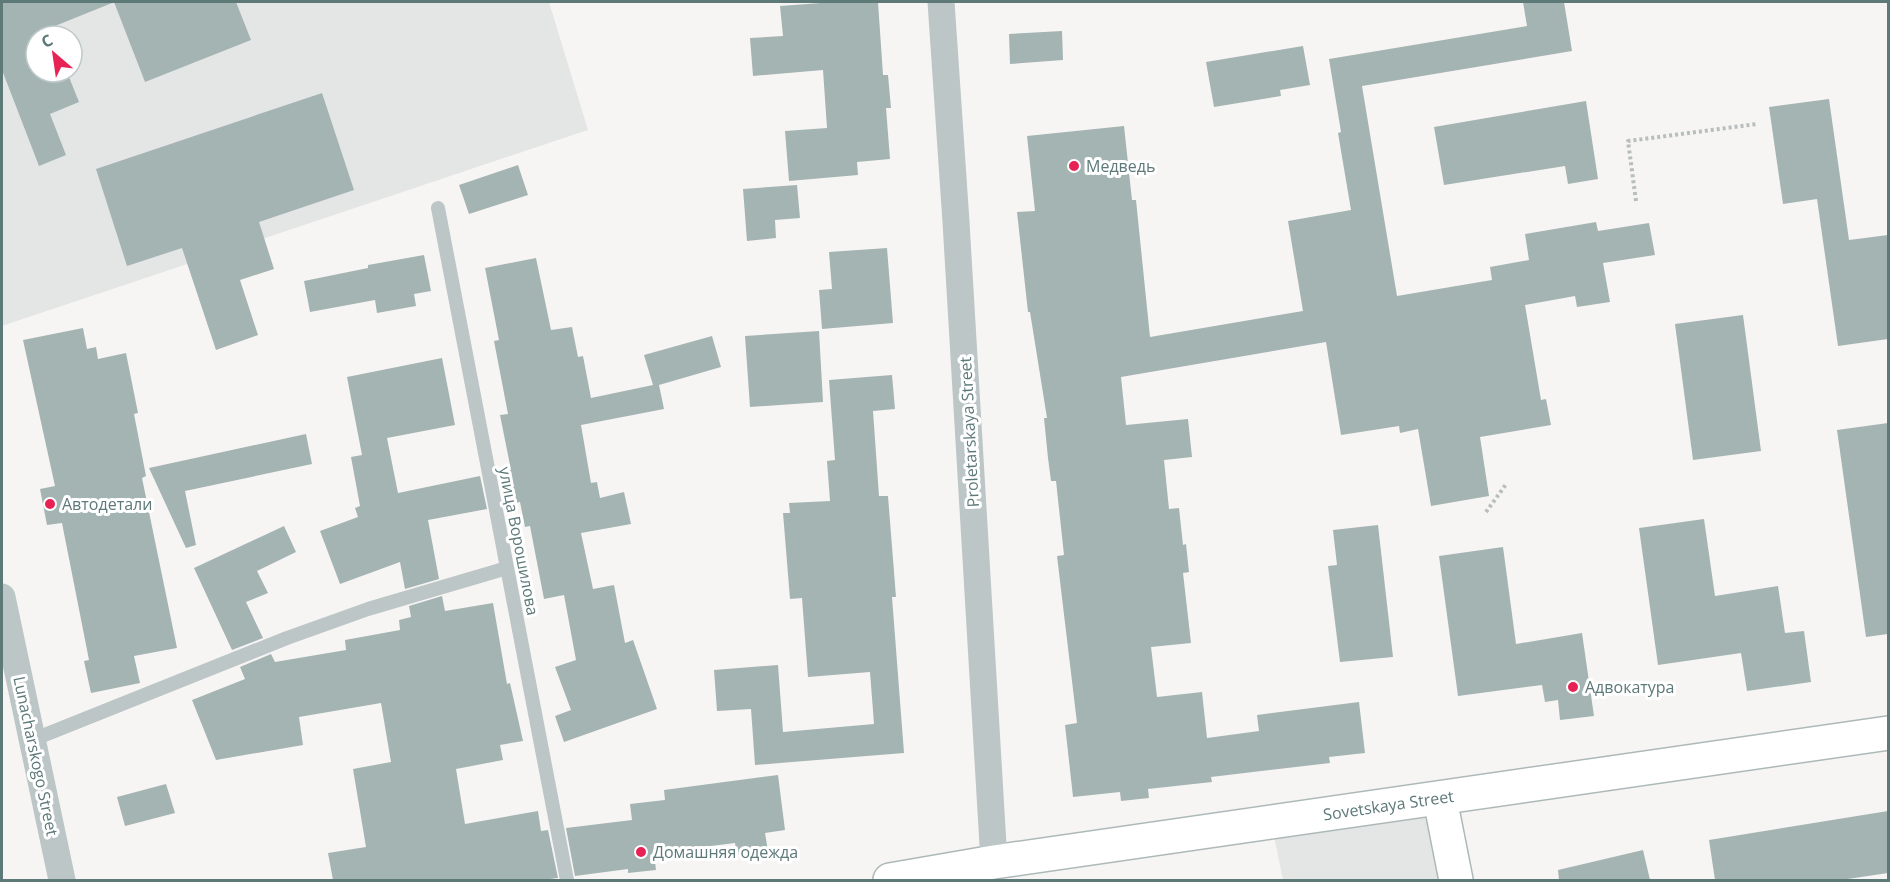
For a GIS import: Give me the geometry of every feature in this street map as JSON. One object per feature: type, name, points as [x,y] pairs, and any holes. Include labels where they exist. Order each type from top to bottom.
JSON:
[{"type":"street","name":"Proletarskaya Street","points":[[941,2],[958,245],[994,862]]},
{"type":"street","name":"Lunacharskogo Street","points":[[2,597],[62,880]]},
{"type":"street","name":"Sovetskaya Street","points":[[890,880],[936,876],[994,862],[1888,733]]},
{"type":"street","points":[[1440,799],[1456,880]]},
{"type":"lane","name":"улица Ворошилова","points":[[438,208],[567,880]]},
{"type":"lane","points":[[32,740],[287,638],[368,609],[507,568]]},
{"type":"path","points":[[1636,201],[1628,141],[1757,124]]},
{"type":"path","points":[[1486,512],[1507,483]]},
{"type":"shaded area","points":[[2,2],[549,2],[588,130],[2,326]]},
{"type":"shaded area","points":[[1428,814],[1442,880],[1283,880],[1274,836]]},
{"type":"building","points":[[2,2],[112,2],[60,24],[24,24],[24,84],[72,84],[79,102],[50,114],[66,155],[39,166],[2,70]]},
{"type":"building","points":[[114,2],[236,2],[251,40],[145,82]]},
{"type":"building","points":[[878,2],[883,75],[888,75],[891,108],[886,108],[890,159],[857,162],[858,175],[789,181],[785,131],[827,128],[823,70],[753,76],[750,38],[783,36],[780,6]]},
{"type":"building","points":[[1523,2],[1564,2],[1572,51],[1362,86],[1397,296],[1492,280],[1490,267],[1529,260],[1525,234],[1596,222],[1598,231],[1649,223],[1655,255],[1603,263],[1610,302],[1577,307],[1575,296],[1525,305],[1541,400],[1546,399],[1551,425],[1480,437],[1489,496],[1431,506],[1418,429],[1400,433],[1399,426],[1341,435],[1326,342],[1121,377],[1126,425],[1188,419],[1192,457],[1164,460],[1169,509],[1179,508],[1183,545],[1186,544],[1189,572],[1183,573],[1191,643],[1151,647],[1157,697],[1202,692],[1207,738],[1259,731],[1257,715],[1359,702],[1365,753],[1329,757],[1330,763],[1211,777],[1212,782],[1148,789],[1149,798],[1121,801],[1120,792],[1073,797],[1065,725],[1077,723],[1057,556],[1064,555],[1056,481],[1051,481],[1044,418],[1047,418],[1030,312],[1028,312],[1017,212],[1035,211],[1027,136],[1124,126],[1132,200],[1136,200],[1150,337],[1303,311],[1288,221],[1351,210],[1329,59],[1527,26]]},
{"type":"building","points":[[1062,31],[1063,60],[1010,64],[1009,34]]},
{"type":"building","points":[[1303,46],[1310,85],[1280,90],[1281,96],[1214,107],[1206,62]]},
{"type":"building","points":[[322,93],[354,190],[259,222],[274,269],[240,280],[258,335],[216,350],[182,248],[127,266],[96,169]]},
{"type":"building","points":[[1829,99],[1849,240],[1888,235],[1888,339],[1838,346],[1817,199],[1783,204],[1769,107]]},
{"type":"building","points":[[1586,101],[1598,179],[1568,184],[1565,166],[1444,185],[1434,127]]},
{"type":"building","points":[[518,165],[528,195],[469,214],[459,185]]},
{"type":"building","points":[[797,185],[800,218],[775,220],[776,238],[747,241],[743,189]]},
{"type":"building","points":[[887,248],[893,323],[822,329],[819,290],[832,289],[829,252]]},
{"type":"building","points":[[424,255],[431,291],[414,294],[416,306],[377,313],[375,300],[310,312],[304,281],[368,268],[368,265]]},
{"type":"building","points":[[536,258],[551,330],[572,327],[578,357],[583,356],[591,398],[653,385],[644,355],[712,336],[721,367],[659,385],[664,409],[581,425],[591,483],[597,482],[600,498],[624,492],[631,524],[581,533],[593,589],[614,585],[625,643],[633,640],[657,709],[564,742],[555,716],[571,710],[555,667],[576,660],[564,595],[544,599],[530,526],[525,527],[520,502],[504,505],[498,473],[511,470],[500,415],[508,414],[494,341],[499,340],[485,268]]},
{"type":"building","points":[[1743,315],[1761,451],[1693,460],[1675,324]]},
{"type":"building","points":[[83,328],[87,349],[96,347],[98,359],[126,353],[138,413],[134,414],[146,476],[142,478],[177,648],[134,656],[140,683],[91,693],[84,661],[89,660],[62,523],[47,525],[40,489],[55,486],[23,340]]},
{"type":"building","points":[[819,331],[823,402],[750,407],[745,336]]},
{"type":"building","points":[[442,358],[455,425],[387,438],[398,493],[480,476],[487,509],[428,520],[439,579],[405,589],[400,562],[340,584],[320,531],[358,517],[355,508],[360,506],[351,457],[362,455],[347,377]]},
{"type":"building","points":[[892,375],[895,409],[873,411],[879,496],[888,496],[896,597],[892,597],[904,753],[755,765],[751,709],[717,711],[714,670],[778,665],[783,732],[874,724],[870,672],[808,677],[802,598],[790,599],[783,513],[790,513],[789,503],[830,501],[827,461],[835,460],[829,380]]},
{"type":"building","points":[[1888,423],[1888,634],[1866,637],[1837,430]]},
{"type":"building","points":[[306,434],[312,464],[185,491],[196,545],[186,548],[149,468]]},
{"type":"building","points":[[1704,519],[1715,596],[1778,586],[1785,633],[1804,631],[1811,682],[1747,691],[1741,653],[1658,665],[1639,528]]},
{"type":"building","points":[[1378,525],[1393,657],[1340,662],[1328,566],[1337,565],[1333,530]]},
{"type":"building","points":[[284,526],[296,552],[257,571],[268,593],[246,602],[263,638],[232,650],[194,568]]},
{"type":"building","points":[[1503,547],[1516,644],[1582,633],[1594,716],[1560,720],[1558,700],[1545,702],[1542,685],[1458,696],[1439,556]]},
{"type":"building","points":[[442,596],[445,611],[493,603],[507,684],[510,683],[523,741],[500,745],[503,760],[456,769],[465,824],[538,811],[541,831],[548,830],[558,878],[542,880],[333,880],[328,853],[366,847],[353,769],[391,762],[381,703],[299,717],[303,745],[216,760],[192,700],[245,679],[240,667],[271,654],[275,662],[346,650],[345,640],[400,630],[399,620],[411,617],[409,606]]},
{"type":"building","points":[[778,775],[785,830],[765,833],[768,851],[737,855],[735,843],[654,853],[656,870],[628,873],[628,869],[575,876],[566,828],[632,820],[630,804],[665,800],[664,790]]},
{"type":"building","points":[[166,784],[175,813],[125,826],[117,797]]},
{"type":"building","points":[[1888,811],[1888,873],[1841,880],[1715,880],[1709,840]]},
{"type":"building","points":[[1643,850],[1650,880],[1559,880],[1558,870]]},
{"type":"place","name":"Медведь","points":[[1074,166]]},
{"type":"place","name":"Автодетали","points":[[50,504]]},
{"type":"place","name":"Адвокатура","points":[[1573,687]]},
{"type":"place","name":"Домашняя одежда","points":[[641,852]]}]
